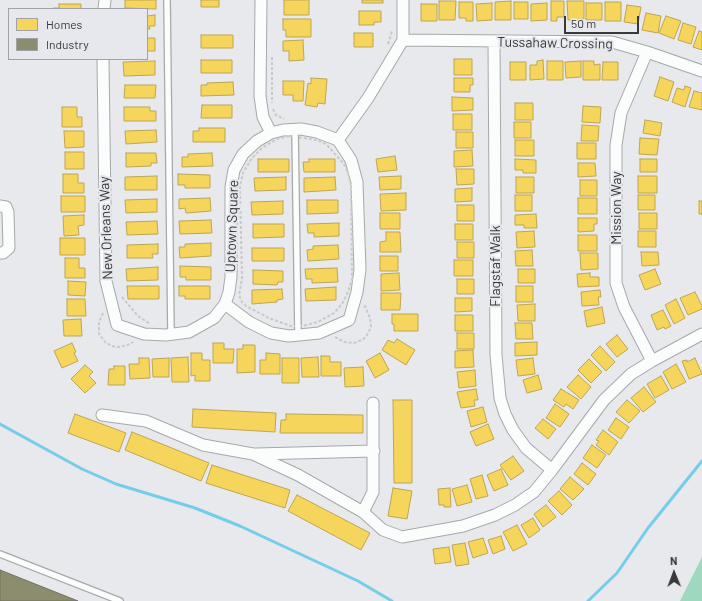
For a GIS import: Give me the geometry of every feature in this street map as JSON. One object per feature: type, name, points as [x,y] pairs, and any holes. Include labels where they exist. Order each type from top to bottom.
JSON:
[{"type":"street","points":[[261,0],[260,96],[263,117],[271,133]]},
{"type":"street","points":[[225,304],[249,322],[271,333],[288,336],[319,333],[348,320],[357,292],[360,270],[357,182],[351,160],[338,140],[368,98],[403,40],[403,0]]},
{"type":"street","name":"Tussahaw Crossing","points":[[403,40],[612,42],[647,52],[702,71]]},
{"type":"street","name":"Flagstaf Walk","points":[[494,42],[496,355],[500,398],[505,414],[513,430],[526,448],[552,470]]},
{"type":"street","name":"Mission Way","points":[[647,52],[621,114],[616,145],[616,283],[624,307],[652,361]]},
{"type":"street","name":"New Orleans Way","points":[[103,60],[106,281],[117,325],[144,334],[189,332],[214,318],[225,304]]},
{"type":"street","name":"Uptown Square","points":[[225,304],[229,292],[231,277],[231,187],[234,170],[243,154],[257,141],[271,133],[283,130],[295,129],[318,132],[338,140]]},
{"type":"street","points":[[0,206],[6,207],[8,212],[9,248],[0,253]]},
{"type":"street","points":[[253,454],[298,474],[363,512],[383,530],[402,537],[464,526],[495,515],[515,505],[534,492],[604,400],[631,374],[702,334]]},
{"type":"street","points":[[363,512],[373,492],[373,403]]},
{"type":"street","points":[[102,414],[146,421],[203,445],[253,454],[374,451]]},
{"type":"lane","points":[[167,0],[171,334]]},
{"type":"lane","points":[[295,129],[298,336]]},
{"type":"lane","points":[[0,554],[120,601]]},
{"type":"path","points":[[387,46],[394,26]]},
{"type":"path","points":[[272,50],[272,106],[276,115],[286,120]]},
{"type":"path","points":[[330,337],[334,337],[344,342],[354,343],[362,340],[366,336],[371,328],[370,318],[364,302]]},
{"type":"path","points":[[104,310],[99,322],[99,334],[105,342],[112,346],[119,347],[128,345],[135,340]]},
{"type":"green space","points":[[702,557],[702,601],[680,601]]},
{"type":"building: Homes","points":[[125,0],[156,0],[156,9],[125,8]]},
{"type":"building: Homes","points":[[201,0],[219,0],[219,7],[201,7]]},
{"type":"building: Homes","points":[[284,0],[309,0],[309,15],[284,15]]},
{"type":"building: Homes","points":[[362,0],[383,0],[383,3],[362,3]]},
{"type":"building: Homes","points":[[439,1],[456,1],[455,20],[439,20]]},
{"type":"building: Homes","points":[[511,1],[511,20],[495,20],[495,2]]},
{"type":"building: Homes","points":[[551,1],[564,1],[564,17],[557,17],[557,21],[551,21]]},
{"type":"building: Homes","points":[[567,1],[584,1],[584,19],[568,20]]},
{"type":"building: Homes","points":[[459,2],[473,2],[473,21],[466,21],[466,18],[459,18]]},
{"type":"building: Homes","points":[[514,2],[528,2],[528,19],[514,19]]},
{"type":"building: Homes","points":[[605,2],[621,2],[621,21],[605,21]]},
{"type":"building: Homes","points":[[492,3],[492,20],[477,21],[476,4]]},
{"type":"building: Homes","points":[[547,3],[547,20],[531,21],[531,4]]},
{"type":"building: Homes","points":[[586,3],[602,3],[602,20],[586,20]]},
{"type":"building: Homes","points":[[59,4],[81,4],[81,8],[59,8]]},
{"type":"building: Homes","points":[[421,4],[437,4],[437,21],[421,21]]},
{"type":"building: Homes","points":[[627,5],[641,7],[638,24],[624,22]]},
{"type":"building: Homes","points":[[359,11],[381,11],[381,22],[374,22],[374,25],[359,25]]},
{"type":"building: Homes","points":[[646,13],[661,16],[658,33],[642,30]]},
{"type":"building: Homes","points":[[155,15],[155,26],[149,26],[150,29],[148,29],[148,16]]},
{"type":"building: Homes","points":[[666,16],[681,21],[674,39],[659,33]]},
{"type":"building: Homes","points":[[283,19],[311,19],[311,37],[286,37],[286,30],[283,30]]},
{"type":"building: Homes","points":[[683,23],[696,27],[691,44],[678,40]]},
{"type":"building: Homes","points":[[699,31],[702,32],[702,50],[693,47]]},
{"type":"building: Homes","points":[[354,33],[373,33],[373,47],[354,47]]},
{"type":"building: Homes","points":[[201,35],[233,35],[233,48],[201,48]]},
{"type":"building: Homes","points":[[148,38],[155,38],[155,51],[148,51]]},
{"type":"building: Homes","points":[[303,40],[304,60],[289,61],[289,51],[283,51],[283,41]]},
{"type":"building: Homes","points":[[454,59],[472,59],[472,75],[454,75]]},
{"type":"building: Homes","points":[[201,60],[232,60],[232,73],[201,73]]},
{"type":"building: Homes","points":[[543,60],[544,79],[530,80],[530,65],[537,65],[537,61]]},
{"type":"building: Homes","points":[[155,61],[155,75],[124,76],[123,62]]},
{"type":"building: Homes","points":[[547,61],[563,61],[563,80],[547,80]]},
{"type":"building: Homes","points":[[581,61],[581,77],[566,78],[565,62]]},
{"type":"building: Homes","points":[[583,61],[594,61],[594,65],[600,64],[600,80],[583,80]]},
{"type":"building: Homes","points":[[510,62],[526,62],[526,80],[510,80]]},
{"type":"building: Homes","points":[[603,62],[618,62],[618,80],[602,80]]},
{"type":"building: Homes","points":[[660,77],[674,82],[668,101],[654,96]]},
{"type":"building: Homes","points":[[311,78],[327,79],[325,104],[318,103],[317,107],[305,105],[308,83],[311,84]]},
{"type":"building: Homes","points":[[454,78],[473,78],[473,85],[470,85],[470,92],[454,92]]},
{"type":"building: Homes","points":[[283,81],[304,81],[303,101],[293,101],[293,95],[283,95]]},
{"type":"building: Homes","points":[[233,82],[234,95],[201,96],[201,85],[207,85],[207,83]]},
{"type":"building: Homes","points":[[125,85],[156,85],[155,98],[124,98]]},
{"type":"building: Homes","points":[[685,86],[691,88],[685,107],[672,102],[677,88],[684,90]]},
{"type":"building: Homes","points":[[694,91],[702,93],[702,110],[689,107]]},
{"type":"building: Homes","points":[[452,97],[473,98],[473,110],[452,111]]},
{"type":"building: Homes","points":[[515,103],[533,103],[533,120],[515,120]]},
{"type":"building: Homes","points":[[202,105],[232,105],[232,118],[201,118]]},
{"type":"building: Homes","points":[[583,106],[601,107],[600,123],[582,122]]},
{"type":"building: Homes","points":[[62,107],[77,107],[77,117],[82,117],[82,127],[62,127]]},
{"type":"building: Homes","points":[[124,107],[150,107],[150,111],[156,111],[156,121],[124,121]]},
{"type":"building: Homes","points":[[453,114],[472,114],[472,130],[453,130]]},
{"type":"building: Homes","points":[[645,120],[662,123],[660,136],[643,133]]},
{"type":"building: Homes","points":[[514,122],[531,122],[531,138],[514,138]]},
{"type":"building: Homes","points":[[582,125],[599,126],[598,141],[581,141]]},
{"type":"building: Homes","points":[[199,128],[225,128],[225,142],[193,142],[193,131],[199,131]]},
{"type":"building: Homes","points":[[156,130],[157,142],[126,144],[125,131]]},
{"type":"building: Homes","points":[[64,131],[84,131],[84,147],[65,148]]},
{"type":"building: Homes","points":[[456,132],[473,132],[473,148],[456,148]]},
{"type":"building: Homes","points":[[640,138],[659,139],[657,155],[639,154]]},
{"type":"building: Homes","points":[[515,140],[534,140],[534,156],[515,156]]},
{"type":"building: Homes","points":[[577,143],[596,143],[596,159],[577,159]]},
{"type":"building: Homes","points":[[472,150],[473,166],[454,167],[454,151]]},
{"type":"building: Homes","points":[[65,152],[84,152],[84,169],[65,169]]},
{"type":"building: Homes","points":[[126,153],[156,153],[157,163],[151,163],[151,166],[126,167]]},
{"type":"building: Homes","points":[[212,153],[213,166],[182,167],[182,157],[188,157],[188,154]]},
{"type":"building: Homes","points":[[395,156],[397,170],[378,172],[376,159]]},
{"type":"building: Homes","points":[[258,159],[289,159],[289,172],[258,172]]},
{"type":"building: Homes","points":[[309,159],[335,159],[335,172],[304,172],[303,162],[309,162]]},
{"type":"building: Homes","points":[[515,159],[536,160],[536,173],[523,173],[523,170],[515,170]]},
{"type":"building: Homes","points":[[640,159],[657,159],[657,172],[640,172]]},
{"type":"building: Homes","points":[[578,163],[595,163],[596,176],[578,177]]},
{"type":"building: Homes","points":[[456,169],[474,169],[474,184],[457,185]]},
{"type":"building: Homes","points":[[63,174],[78,174],[78,183],[84,183],[84,193],[63,193]]},
{"type":"building: Homes","points":[[178,174],[210,175],[210,188],[185,188],[185,185],[178,185]]},
{"type":"building: Homes","points":[[157,176],[157,190],[125,190],[125,177]]},
{"type":"building: Homes","points":[[401,176],[401,189],[380,190],[379,177]]},
{"type":"building: Homes","points":[[638,176],[657,176],[657,193],[638,193]]},
{"type":"building: Homes","points":[[286,177],[286,190],[255,191],[254,178]]},
{"type":"building: Homes","points":[[335,177],[336,190],[304,192],[304,178]]},
{"type":"building: Homes","points":[[516,177],[534,177],[534,193],[516,193]]},
{"type":"building: Homes","points":[[580,180],[597,180],[597,196],[580,196]]},
{"type":"building: Homes","points":[[472,188],[472,201],[455,202],[455,189]]},
{"type":"building: Homes","points":[[406,193],[406,210],[381,211],[380,194]]},
{"type":"building: Homes","points":[[515,195],[532,195],[532,211],[515,211]]},
{"type":"building: Homes","points":[[638,195],[655,195],[655,210],[638,210]]},
{"type":"building: Homes","points":[[61,196],[85,196],[85,212],[61,212]]},
{"type":"building: Homes","points":[[210,198],[211,211],[186,213],[185,208],[179,209],[179,199]]},
{"type":"building: Homes","points":[[578,198],[597,198],[597,214],[578,214]]},
{"type":"building: Homes","points":[[157,199],[157,212],[126,213],[125,200]]},
{"type":"building: Homes","points":[[307,200],[338,200],[338,213],[307,214]]},
{"type":"building: Homes","points":[[283,201],[283,214],[252,215],[251,202]]},
{"type":"building: Homes","points":[[699,201],[702,201],[702,214],[699,214]]},
{"type":"building: Homes","points":[[457,205],[474,205],[474,221],[457,221]]},
{"type":"building: Homes","points":[[380,213],[400,213],[400,229],[380,229]]},
{"type":"building: Homes","points":[[639,213],[657,213],[657,229],[639,229]]},
{"type":"building: Homes","points":[[536,214],[537,228],[524,228],[524,225],[515,225],[515,215]]},
{"type":"building: Homes","points":[[84,215],[84,225],[78,226],[79,235],[64,236],[63,216]]},
{"type":"building: Homes","points":[[578,218],[597,218],[597,224],[594,224],[594,231],[578,232]]},
{"type":"building: Homes","points":[[211,220],[212,233],[180,234],[179,221]]},
{"type":"building: Homes","points":[[157,221],[158,234],[127,235],[126,222]]},
{"type":"building: Homes","points":[[339,223],[339,236],[314,237],[314,233],[308,233],[307,224]]},
{"type":"building: Homes","points":[[253,224],[284,224],[284,237],[253,238]]},
{"type":"building: Homes","points":[[455,224],[473,224],[473,240],[455,240]]},
{"type":"building: Homes","points":[[534,231],[535,247],[517,248],[516,232]]},
{"type":"building: Homes","points":[[638,231],[656,231],[656,247],[638,247]]},
{"type":"building: Homes","points":[[386,232],[400,232],[401,252],[380,252],[380,242],[386,241]]},
{"type":"building: Homes","points":[[578,235],[597,235],[597,251],[578,251]]},
{"type":"building: Homes","points":[[60,238],[85,238],[85,255],[60,255]]},
{"type":"building: Homes","points":[[457,242],[474,242],[474,258],[457,258]]},
{"type":"building: Homes","points":[[211,243],[211,256],[180,258],[179,247],[185,247],[185,244]]},
{"type":"building: Homes","points":[[158,244],[158,254],[152,254],[153,258],[127,258],[127,245]]},
{"type":"building: Homes","points":[[338,245],[339,259],[308,261],[307,250],[313,249],[313,246]]},
{"type":"building: Homes","points":[[252,248],[284,248],[284,261],[252,261]]},
{"type":"building: Homes","points":[[532,250],[533,266],[516,266],[515,251]]},
{"type":"building: Homes","points":[[641,252],[658,252],[659,265],[642,266]]},
{"type":"building: Homes","points":[[580,253],[598,253],[598,269],[581,270]]},
{"type":"building: Homes","points":[[380,256],[398,256],[398,271],[380,271]]},
{"type":"building: Homes","points":[[65,258],[79,258],[79,268],[85,268],[85,278],[65,278]]},
{"type":"building: Homes","points":[[454,260],[473,260],[473,276],[454,276]]},
{"type":"building: Homes","points":[[180,266],[211,267],[211,280],[186,280],[186,277],[180,277]]},
{"type":"building: Homes","points":[[158,267],[158,280],[127,281],[126,269]]},
{"type":"building: Homes","points":[[337,268],[338,282],[312,283],[312,279],[306,279],[305,269]]},
{"type":"building: Homes","points":[[518,269],[535,269],[535,283],[518,283]]},
{"type":"building: Homes","points":[[655,269],[661,284],[645,290],[639,275]]},
{"type":"building: Homes","points":[[253,270],[283,271],[283,282],[278,282],[277,285],[253,284]]},
{"type":"building: Homes","points":[[399,273],[400,290],[381,291],[381,274]]},
{"type":"building: Homes","points":[[590,273],[590,277],[599,277],[599,286],[578,287],[577,274]]},
{"type":"building: Homes","points":[[457,279],[474,279],[474,294],[457,294]]},
{"type":"building: Homes","points":[[68,281],[86,282],[85,296],[68,295]]},
{"type":"building: Homes","points":[[127,286],[159,286],[159,299],[128,299]]},
{"type":"building: Homes","points":[[179,286],[210,286],[210,299],[185,299],[185,296],[179,296]]},
{"type":"building: Homes","points":[[516,286],[533,286],[533,302],[516,302]]},
{"type":"building: Homes","points":[[336,287],[336,300],[306,301],[305,289]]},
{"type":"building: Homes","points":[[282,289],[283,299],[277,300],[277,302],[252,304],[252,290]]},
{"type":"building: Homes","points":[[600,290],[601,297],[598,297],[599,305],[582,306],[581,292]]},
{"type":"building: Homes","points":[[695,292],[702,309],[688,315],[680,298]]},
{"type":"building: Homes","points":[[381,293],[401,293],[400,310],[381,310]]},
{"type":"building: Homes","points":[[455,298],[472,298],[472,311],[455,312]]},
{"type":"building: Homes","points":[[67,299],[85,299],[86,316],[67,316]]},
{"type":"building: Homes","points":[[676,299],[685,318],[674,324],[665,305]]},
{"type":"building: Homes","points":[[535,304],[535,321],[518,321],[517,305]]},
{"type":"building: Homes","points":[[602,307],[605,323],[587,327],[584,311]]},
{"type":"building: Homes","points":[[663,310],[671,326],[665,329],[664,327],[657,330],[651,315]]},
{"type":"building: Homes","points":[[392,314],[418,314],[418,331],[394,331]]},
{"type":"building: Homes","points":[[455,315],[473,315],[473,331],[455,331]]},
{"type":"building: Homes","points":[[81,319],[82,336],[64,336],[63,320]]},
{"type":"building: Homes","points":[[515,323],[532,323],[533,339],[516,339]]},
{"type":"building: Homes","points":[[457,333],[474,333],[474,349],[457,349]]},
{"type":"building: Homes","points":[[617,335],[628,349],[617,357],[606,344]]},
{"type":"building: Homes","points":[[397,339],[415,350],[406,365],[382,350],[388,340],[394,343]]},
{"type":"building: Homes","points":[[537,342],[537,355],[515,356],[515,343]]},
{"type":"building: Homes","points":[[72,343],[76,352],[74,353],[78,361],[62,368],[54,351]]},
{"type":"building: Homes","points":[[213,343],[224,343],[224,349],[234,349],[233,363],[213,363]]},
{"type":"building: Homes","points":[[243,345],[255,345],[255,372],[237,373],[237,349],[243,349]]},
{"type":"building: Homes","points":[[600,346],[615,362],[606,371],[591,355]]},
{"type":"building: Homes","points":[[473,350],[474,367],[455,368],[455,351]]},
{"type":"building: Homes","points":[[191,353],[202,353],[202,360],[210,360],[210,381],[195,381],[195,375],[191,376]]},
{"type":"building: Homes","points":[[266,353],[280,354],[280,374],[260,374],[260,360],[266,360]]},
{"type":"building: Homes","points":[[380,353],[389,370],[375,378],[366,361]]},
{"type":"building: Homes","points":[[321,356],[330,356],[330,362],[341,362],[341,376],[321,376]]},
{"type":"building: Homes","points":[[188,357],[189,382],[172,382],[171,358]]},
{"type":"building: Homes","points":[[318,357],[319,377],[302,377],[301,358]]},
{"type":"building: Homes","points":[[139,358],[149,358],[150,378],[130,379],[129,364],[139,364]]},
{"type":"building: Homes","points":[[169,358],[169,377],[153,377],[152,359]]},
{"type":"building: Homes","points":[[282,358],[299,358],[299,383],[282,383]]},
{"type":"building: Homes","points":[[533,358],[535,374],[518,376],[516,360]]},
{"type":"building: Homes","points":[[695,358],[702,374],[689,379],[682,361],[687,360],[687,362]]},
{"type":"building: Homes","points":[[589,359],[602,372],[591,383],[578,370]]},
{"type":"building: Homes","points":[[676,364],[686,382],[672,389],[663,372]]},
{"type":"building: Homes","points":[[85,365],[93,372],[89,376],[96,383],[85,393],[71,379]]},
{"type":"building: Homes","points":[[114,366],[125,366],[125,385],[108,385],[109,369],[114,369]]},
{"type":"building: Homes","points":[[363,367],[364,386],[345,387],[344,368]]},
{"type":"building: Homes","points":[[475,370],[476,386],[459,388],[457,372]]},
{"type":"building: Homes","points":[[538,375],[542,389],[527,393],[523,380]]},
{"type":"building: Homes","points":[[578,375],[591,387],[581,399],[567,387]]},
{"type":"building: Homes","points":[[661,376],[669,390],[655,398],[647,384]]},
{"type":"building: Homes","points":[[644,387],[656,402],[643,412],[631,398]]},
{"type":"building: Homes","points":[[476,389],[478,400],[474,400],[475,406],[461,408],[457,392]]},
{"type":"building: Homes","points":[[561,389],[579,400],[573,409],[566,404],[564,407],[553,400]]},
{"type":"building: Homes","points":[[393,400],[412,400],[412,483],[394,483]]},
{"type":"building: Homes","points":[[627,400],[640,411],[629,423],[616,412]]},
{"type":"building: Homes","points":[[555,404],[569,414],[560,427],[546,418]]},
{"type":"building: Homes","points":[[483,407],[487,422],[471,427],[467,411]]},
{"type":"building: Homes","points":[[193,409],[276,413],[275,432],[192,427]]},
{"type":"building: Homes","points":[[75,414],[126,433],[119,452],[68,433]]},
{"type":"building: Homes","points":[[286,414],[363,415],[363,433],[280,433],[281,420],[286,420]]},
{"type":"building: Homes","points":[[616,418],[629,427],[621,439],[608,430]]},
{"type":"building: Homes","points":[[543,419],[556,429],[548,439],[535,428]]},
{"type":"building: Homes","points":[[488,424],[494,439],[476,446],[470,432]]},
{"type":"building: Homes","points":[[603,430],[618,442],[609,455],[596,445],[599,441],[596,440]]},
{"type":"building: Homes","points":[[132,432],[209,463],[201,481],[125,450]]},
{"type":"building: Homes","points":[[592,445],[606,455],[597,468],[583,458]]},
{"type":"building: Homes","points":[[513,456],[524,471],[511,480],[500,465]]},
{"type":"building: Homes","points":[[582,463],[596,474],[588,485],[574,474]]},
{"type":"building: Homes","points":[[212,465],[290,490],[285,508],[206,483]]},
{"type":"building: Homes","points":[[501,469],[508,485],[494,491],[487,475]]},
{"type":"building: Homes","points":[[482,475],[488,496],[476,499],[470,479]]},
{"type":"building: Homes","points":[[570,477],[584,489],[573,500],[560,489]]},
{"type":"building: Homes","points":[[467,485],[472,502],[457,506],[452,489]]},
{"type":"building: Homes","points":[[393,488],[412,491],[407,519],[388,516]]},
{"type":"building: Homes","points":[[450,488],[451,507],[439,505],[438,489]]},
{"type":"building: Homes","points":[[559,491],[572,505],[562,515],[548,501]]},
{"type":"building: Homes","points":[[297,495],[370,533],[361,550],[288,511]]},
{"type":"building: Homes","points":[[546,505],[556,517],[543,527],[534,514]]},
{"type":"building: Homes","points":[[533,518],[540,530],[529,538],[521,525]]},
{"type":"building: Homes","points":[[517,525],[527,544],[513,551],[503,532]]},
{"type":"building: Homes","points":[[501,536],[505,549],[493,554],[488,540]]},
{"type":"building: Homes","points":[[483,538],[488,553],[473,558],[468,542]]},
{"type":"building: Homes","points":[[465,543],[469,564],[456,566],[452,545]]},
{"type":"building: Homes","points":[[449,547],[451,562],[435,564],[433,549]]},
{"type":"building: Industry","points":[[0,570],[78,601],[0,601]]},
{"type":"waterway","points":[[0,424],[82,469],[116,484],[195,508],[240,526],[358,581],[392,601]]},
{"type":"waterway","points":[[588,601],[617,573],[648,528],[702,461]]}]
